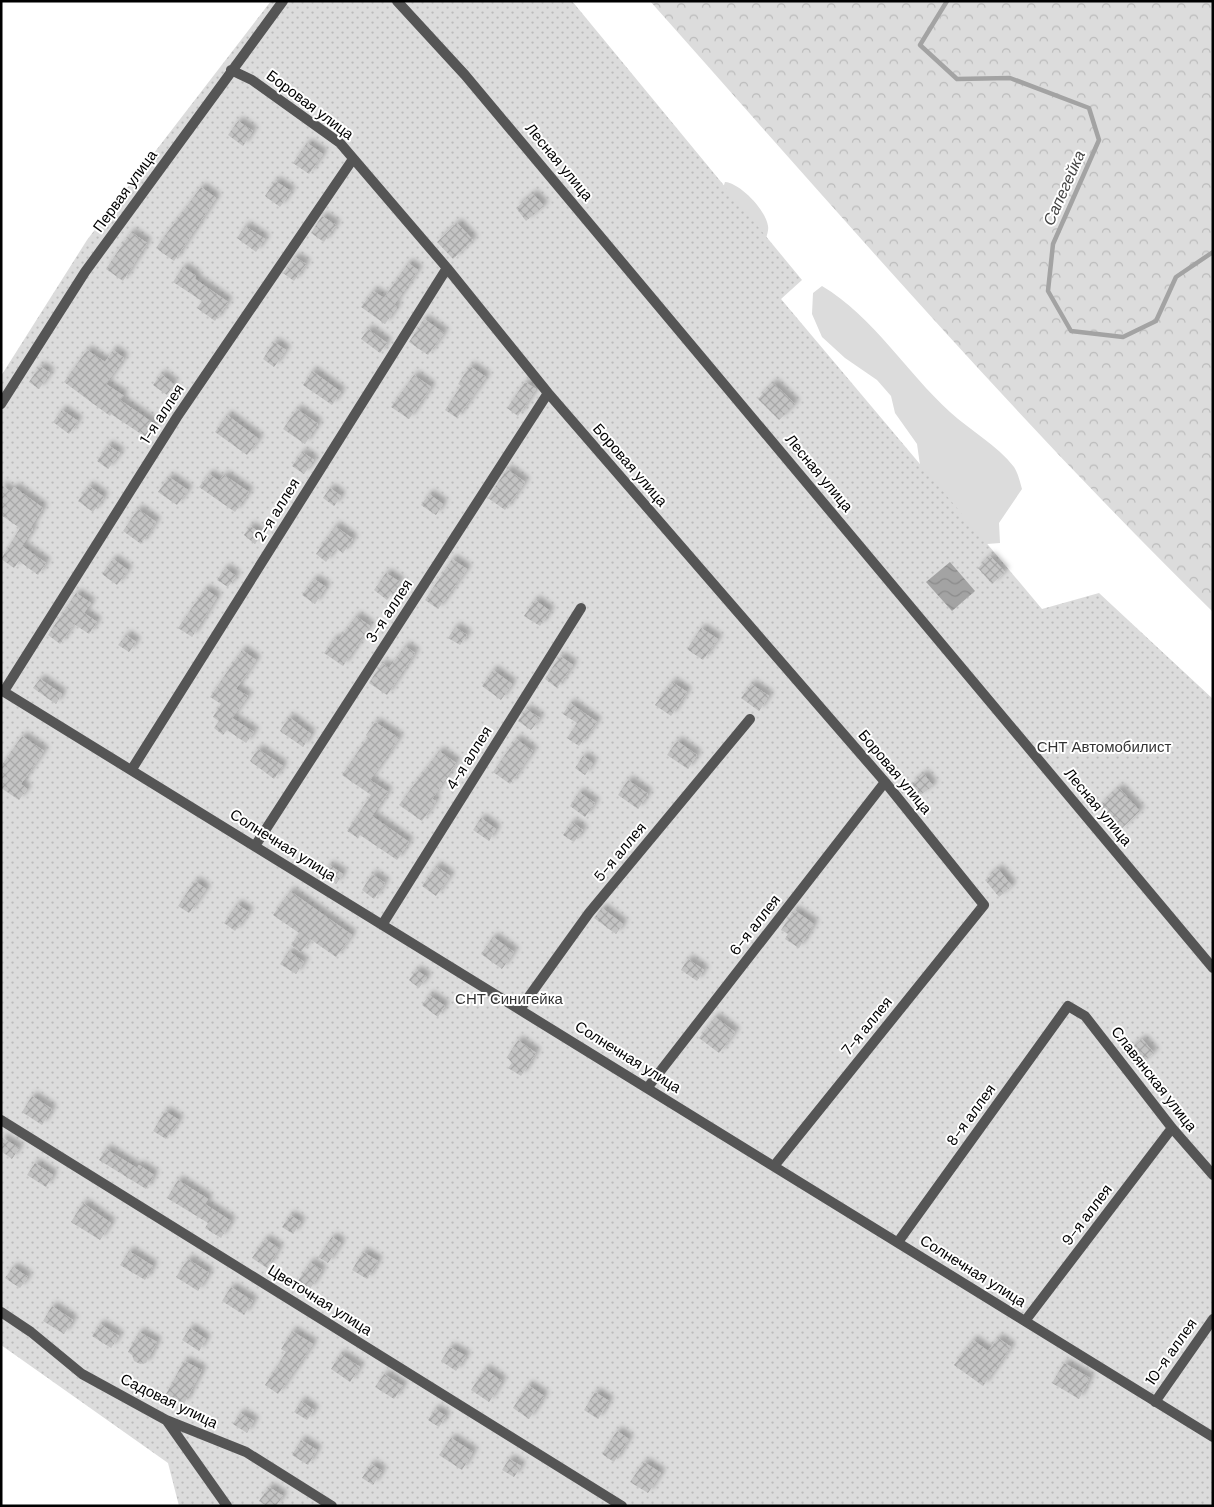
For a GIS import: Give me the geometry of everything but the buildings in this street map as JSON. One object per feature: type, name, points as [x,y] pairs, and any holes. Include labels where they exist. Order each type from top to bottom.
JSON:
[{"type":"street","name":"Первая улица","points":[[1,404],[85,272],[283,1]]},
{"type":"street","name":"Лесная улица","points":[[397,1],[472,82],[1213,968]]},
{"type":"street","name":"Боровая улица","points":[[231,70],[252,80],[340,143],[448,268],[548,393],[885,782],[984,905]]},
{"type":"street","name":"1-я аллея","points":[[3,690],[177,417],[353,159]]},
{"type":"street","name":"2-я аллея","points":[[132,769],[448,268]]},
{"type":"street","name":"3-я аллея","points":[[255,846],[548,393]]},
{"type":"street","name":"4-я аллея","points":[[382,925],[581,608]]},
{"type":"street","name":"Солнечная улица","points":[[3,690],[1213,1437]]},
{"type":"street","name":"5-я аллея","points":[[520,1009],[589,913],[750,720]]},
{"type":"street","name":"6-я аллея","points":[[648,1087],[885,782]]},
{"type":"street","name":"7-я аллея","points":[[774,1166],[984,905]]},
{"type":"street","name":"Славянская улица","points":[[1068,1006],[1085,1016],[1172,1128],[1213,1176]]},
{"type":"street","name":"8-я аллея","points":[[898,1242],[1068,1006]]},
{"type":"street","name":"Цветочная улица","points":[[1,1120],[622,1506]]},
{"type":"street","name":"9-я аллея","points":[[1025,1321],[1172,1128]]},
{"type":"street","name":"Садовая улица","points":[[1,1312],[31,1332],[82,1374],[166,1420],[246,1452],[332,1506]]},
{"type":"street","name":"10-я аллея","points":[[1155,1402],[1213,1319]]},
{"type":"street","points":[[166,1420],[227,1506]]},
{"type":"green space","name":"СНТ Синигейка","points":[[271,1],[572,1],[802,280],[781,299],[1042,609],[1099,593],[1213,699],[1213,1506],[179,1506],[168,1463],[1,1345],[1,376],[87,240]]},
{"type":"green space","points":[[650,1],[1213,1],[1213,612],[1067,464],[996,388]]},
{"type":"green space","points":[[725,182],[745,192],[763,213],[768,228],[765,242],[720,197]]},
{"type":"green space","points":[[822,286],[858,313],[950,412],[984,438],[1014,467],[1022,489],[999,523],[1000,543],[974,545],[921,472],[917,444],[895,413],[891,396],[877,380],[845,358],[822,337],[812,314],[813,293]]},
{"type":"water","points":[[950,562],[975,591],[952,611],[926,582]]},
{"type":"waterway","name":"Сапегейка","points":[[947,1],[920,45],[957,79],[1010,78],[1089,108],[1099,140],[1053,244],[1048,291],[1071,331],[1123,337],[1156,321],[1176,277],[1213,252]]},
{"type":"park label","name":"СНТ Автомобилист","points":[[1104,747]]}]
